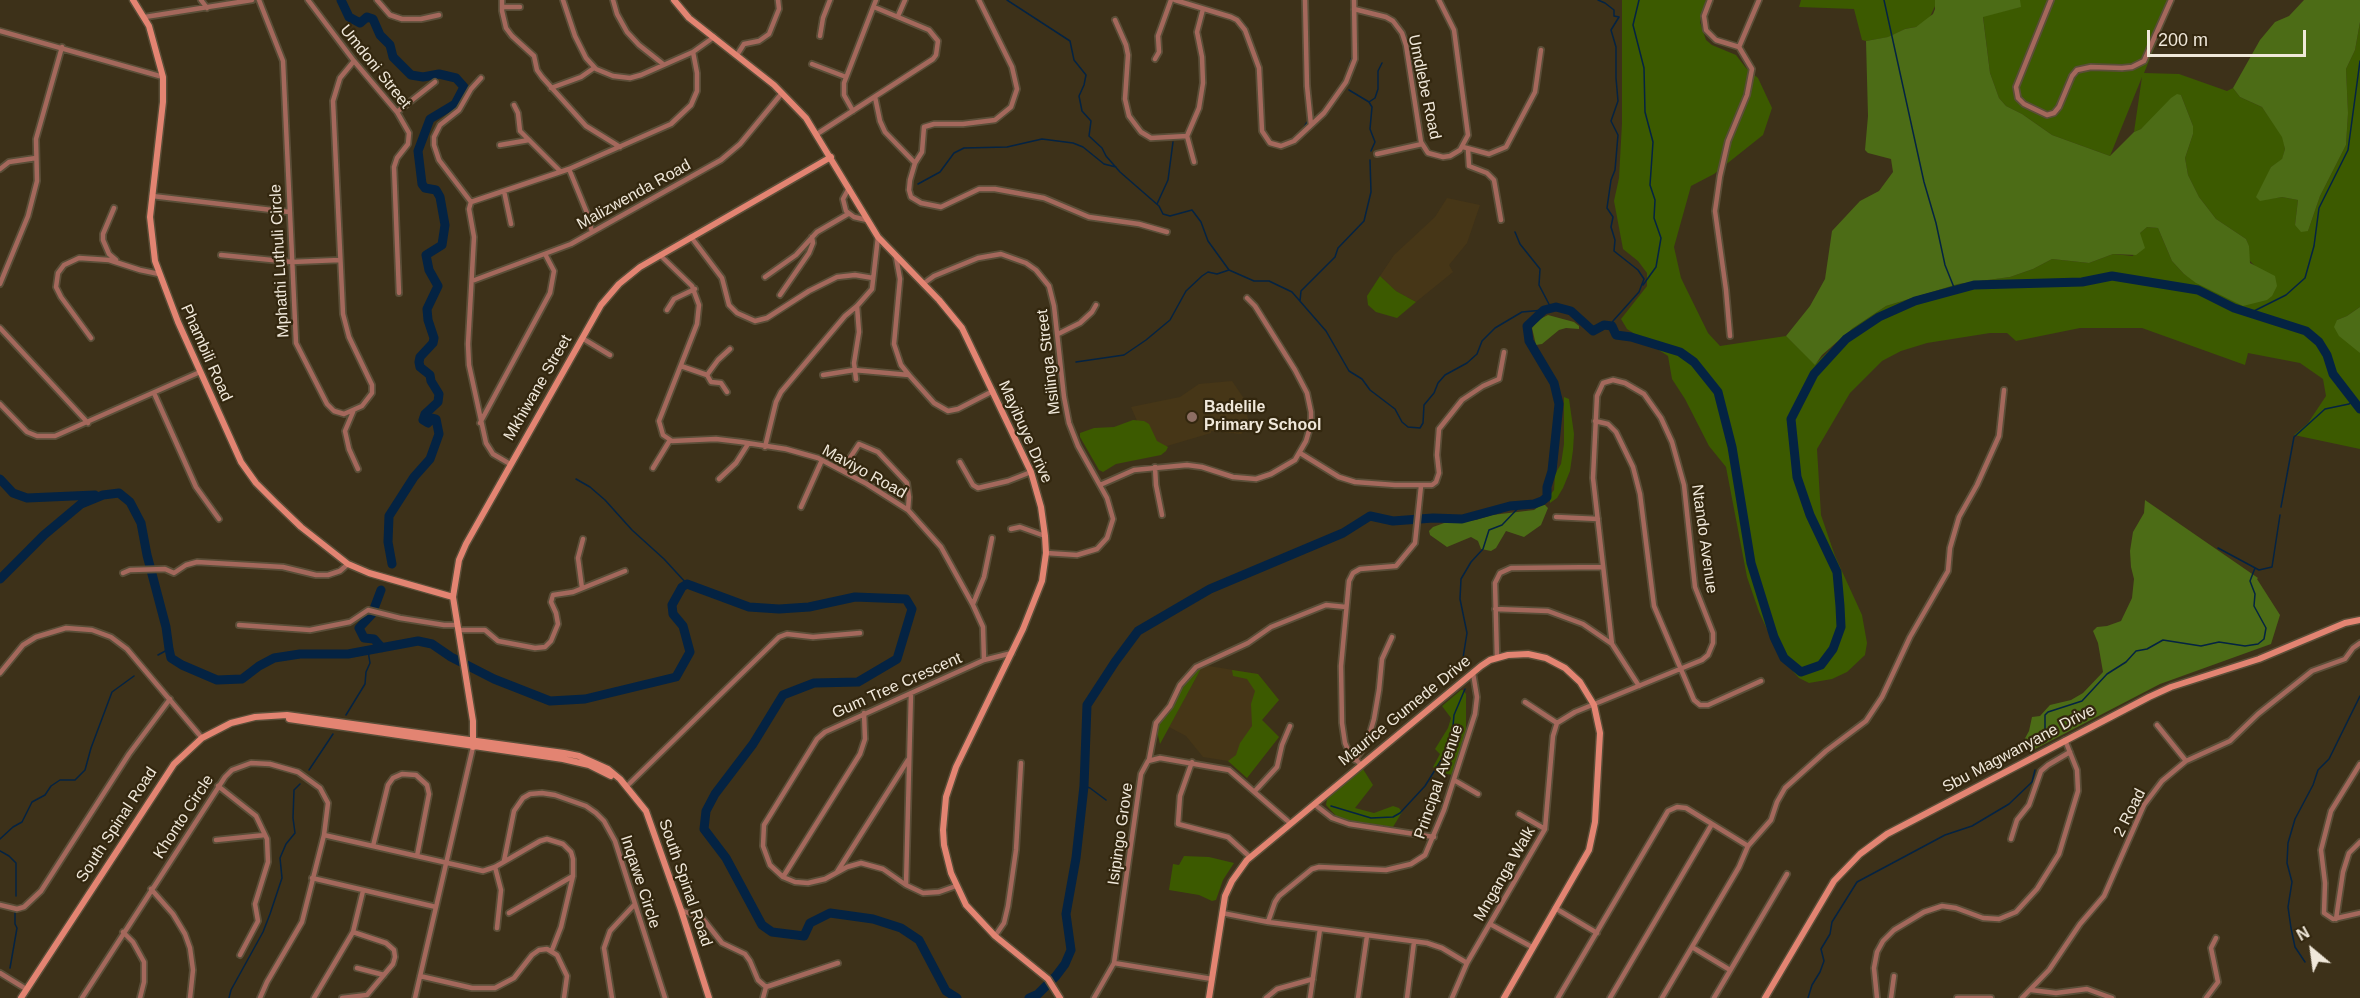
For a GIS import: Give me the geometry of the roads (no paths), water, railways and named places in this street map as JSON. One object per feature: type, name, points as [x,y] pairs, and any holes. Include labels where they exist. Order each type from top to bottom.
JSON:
[{"type":"street","name":"Phambili Road","points":[[133,0],[145,17],[163,76],[163,102],[151,196],[153,247],[159,274],[230,441],[248,473],[301,527],[348,564],[369,573],[453,597]]},
{"type":"street","points":[[201,0],[207,8]]},
{"type":"street","points":[[145,17],[252,0]]},
{"type":"street","name":"Mphathi Luthuli Circle","points":[[259,0],[283,62],[296,343],[327,404],[334,411],[344,414],[353,412]]},
{"type":"street","name":"Umdoni Street","points":[[308,0],[354,61],[397,112],[407,128],[409,139],[394,167],[399,293]]},
{"type":"street","points":[[377,0],[390,15],[402,19],[421,19],[439,15]]},
{"type":"street","points":[[502,0],[506,28],[534,56],[537,70],[551,88],[586,126],[620,147]]},
{"type":"street","points":[[563,0],[580,48],[594,68],[613,76],[630,78],[693,52],[714,38]]},
{"type":"street","points":[[613,0],[627,32],[663,64]]},
{"type":"street","name":"Mayibuye Drive","points":[[674,0],[689,18],[737,55],[800,111],[817,134],[878,237],[948,310],[962,328],[1031,472],[1041,507],[1046,553],[1038,595],[1012,653],[963,750],[946,797],[943,814],[944,845],[956,886],[972,914],[1054,986],[1060,998]]},
{"type":"street","points":[[737,55],[744,44],[759,41],[769,34],[779,9],[778,0]]},
{"type":"street","points":[[820,36],[830,0]]},
{"type":"street","points":[[853,111],[843,91],[846,77],[876,0]]},
{"type":"street","points":[[898,16],[904,0]]},
{"type":"street","points":[[979,0],[1015,75],[1017,88],[1011,107],[1003,116],[990,121],[967,124],[934,123],[926,126],[923,133],[922,152],[909,180],[909,192],[913,199],[937,207],[945,206],[979,189],[995,189],[1044,198],[1089,217],[1139,224],[1167,232]]},
{"type":"street","points":[[1155,59],[1159,52],[1158,36],[1173,0],[1237,20],[1248,35],[1259,68],[1262,131],[1266,140],[1275,145],[1285,145],[1294,141],[1334,101],[1351,73],[1355,44],[1354,0]]},
{"type":"street","points":[[1305,0],[1307,86],[1311,125]]},
{"type":"street","name":"Umdlebe Road","points":[[1354,9],[1386,17],[1393,21],[1402,33],[1406,45],[1416,120],[1422,144],[1428,153],[1438,157],[1450,156],[1466,148],[1468,135],[1454,30],[1439,0]]},
{"type":"street","points":[[1710,0],[1704,16],[1706,30],[1716,40],[1739,47],[1752,69],[1747,95],[1726,149],[1715,211],[1730,336]]},
{"type":"street","points":[[1739,47],[1759,0]]},
{"type":"street","points":[[2051,0],[2016,87],[2018,98],[2024,104],[2047,115],[2054,113],[2059,107],[2072,76],[2077,70],[2091,67],[2132,67],[2145,60],[2171,0]]},
{"type":"street","points":[[502,7],[520,7]]},
{"type":"street","points":[[817,134],[933,59],[938,51],[938,41],[932,32],[874,7]]},
{"type":"street","points":[[1194,162],[1187,136],[1199,108],[1203,83],[1202,57],[1197,32],[1203,9]]},
{"type":"street","points":[[1115,20],[1126,45],[1129,64],[1125,99],[1129,116],[1145,136],[1151,138],[1187,136]]},
{"type":"street","points":[[0,30],[163,76]]},
{"type":"street","points":[[0,284],[28,216],[38,182],[36,158],[39,127],[62,47]]},
{"type":"street","points":[[1501,220],[1494,180],[1487,173],[1469,166],[1466,148],[1484,154],[1493,154],[1504,149],[1510,142],[1535,92],[1540,50]]},
{"type":"street","points":[[471,202],[569,169],[671,124],[691,105],[698,83],[693,52]]},
{"type":"street","points":[[354,61],[340,78],[333,101],[345,326],[372,385],[372,393],[368,400],[353,412],[345,431],[348,449],[358,469]]},
{"type":"street","points":[[812,64],[846,77]]},
{"type":"street","points":[[551,88],[581,77],[594,68]]},
{"type":"street","points":[[471,202],[439,160],[434,137],[440,125],[459,110],[471,89],[481,78]]},
{"type":"street","points":[[397,112],[435,82]]},
{"type":"street","name":"Malizwenda Road","points":[[472,281],[545,254],[592,232],[728,155],[740,144],[782,93]]},
{"type":"street","points":[[875,97],[885,132],[915,163]]},
{"type":"street","points":[[514,105],[518,113],[519,128],[560,171]]},
{"type":"street","points":[[500,145],[529,140]]},
{"type":"street","points":[[1377,154],[1422,144]]},
{"type":"street","name":"Mkhiwane Street","points":[[473,744],[473,721],[453,597],[459,560],[510,464],[601,305],[619,284],[640,267],[831,157]]},
{"type":"street","points":[[0,169],[9,162],[36,158]]},
{"type":"street","points":[[569,169],[587,213],[592,232]]},
{"type":"street","points":[[848,214],[843,199],[849,188]]},
{"type":"street","points":[[504,191],[511,224]]},
{"type":"street","points":[[151,196],[289,212]]},
{"type":"street","points":[[471,202],[469,209],[474,237],[468,356],[480,423],[486,443],[494,454],[510,464]]},
{"type":"street","points":[[114,208],[103,234],[109,254],[118,261],[140,270],[159,274]]},
{"type":"street","points":[[848,214],[867,220]]},
{"type":"street","points":[[765,277],[796,255],[812,237],[848,214]]},
{"type":"street","points":[[691,237],[722,278],[729,305],[737,314],[755,321],[767,318],[835,278],[855,275],[873,278]]},
{"type":"street","points":[[780,295],[809,253],[813,243],[812,237]]},
{"type":"street","points":[[765,447],[776,402],[781,392],[845,316],[872,289],[878,237]]},
{"type":"street","points":[[480,423],[550,293],[554,272],[545,254]]},
{"type":"street","name":"Msilinga Street","points":[[922,284],[934,276],[978,258],[1001,254],[1017,258],[1036,270],[1049,286],[1058,334],[1068,423],[1110,505],[1113,519],[1102,545],[1085,554],[1046,553]]},
{"type":"street","points":[[221,255],[292,262],[340,260]]},
{"type":"street","points":[[653,468],[670,440],[661,432],[659,421],[699,313],[698,297],[694,289],[660,255]]},
{"type":"street","points":[[896,257],[900,279],[894,344],[902,365],[909,375],[934,403],[948,411],[958,410],[993,391]]},
{"type":"street","points":[[90,339],[56,287],[58,273],[64,265],[79,258],[118,261]]},
{"type":"street","points":[[667,310],[675,299],[694,289]]},
{"type":"street","points":[[1100,485],[1129,471],[1194,465],[1233,477],[1256,479],[1283,468],[1295,460],[1311,424],[1307,393],[1291,362],[1253,303],[1247,298]]},
{"type":"street","points":[[1058,334],[1080,323],[1092,312],[1096,304]]},
{"type":"street","points":[[856,379],[854,370],[859,332],[857,306]]},
{"type":"street","points":[[0,327],[88,423]]},
{"type":"street","points":[[582,338],[610,355]]},
{"type":"street","points":[[707,375],[730,349]]},
{"type":"street","points":[[1300,453],[1344,479],[1363,483],[1432,485],[1437,479],[1437,434],[1442,424],[1462,400],[1500,377],[1504,352]]},
{"type":"street","points":[[681,366],[707,375],[711,382],[721,383],[728,392]]},
{"type":"street","points":[[823,375],[854,370],[909,375]]},
{"type":"street","points":[[0,404],[27,432],[37,436],[55,436],[200,372]]},
{"type":"street","name":"Ntando Avenue","points":[[1594,705],[1706,658],[1714,638],[1695,587],[1679,461],[1661,418],[1644,394],[1625,383],[1612,380],[1603,383],[1600,388],[1595,421]]},
{"type":"street","points":[[1662,998],[1739,867],[1747,847],[1768,824],[1785,788],[1826,751],[1866,721],[1882,698],[1910,637],[1948,571],[1950,548],[1959,517],[1977,485],[1999,436],[2004,390]]},
{"type":"street","points":[[154,393],[196,486],[219,519]]},
{"type":"street","points":[[1612,644],[1593,478],[1595,421],[1608,424],[1616,432],[1633,467],[1640,494],[1654,603],[1679,669],[1694,700],[1702,706],[1708,705],[1761,681]]},
{"type":"street","name":"Maviyo Road","points":[[670,440],[716,440],[786,449],[822,460],[908,510],[941,547],[973,605],[983,627],[984,660]]},
{"type":"street","points":[[719,479],[736,463],[748,444]]},
{"type":"street","points":[[842,470],[859,444],[878,452],[907,483],[908,510]]},
{"type":"street","points":[[801,507],[822,460]]},
{"type":"street","points":[[960,462],[973,485],[978,488],[1008,481],[1031,472]]},
{"type":"street","points":[[1155,467],[1162,515]]},
{"type":"street","points":[[1361,765],[1355,760],[1345,743],[1342,723],[1341,666],[1349,581],[1353,573],[1365,568],[1396,566],[1416,538],[1421,486]]},
{"type":"street","points":[[1556,517],[1598,519]]},
{"type":"street","points":[[1011,529],[1020,527],[1045,536]]},
{"type":"street","points":[[973,605],[984,578],[992,538]]},
{"type":"street","points":[[582,588],[578,558],[583,539]]},
{"type":"street","points":[[123,573],[133,570],[162,569],[174,573],[186,565],[197,562],[283,567],[316,575],[328,575],[340,571],[348,564]]},
{"type":"street","points":[[1497,658],[1496,579],[1503,570],[1603,567]]},
{"type":"street","points":[[239,625],[310,630],[350,622],[368,610],[444,625],[458,631],[484,630],[498,641],[535,648],[545,647],[551,641],[558,624],[551,602],[553,595],[573,592],[625,571]]},
{"type":"street","name":"Isipingo Grove","points":[[1094,998],[1114,963],[1141,774],[1148,761],[1156,723],[1170,706],[1180,685],[1196,666],[1248,643],[1271,627],[1326,605],[1347,607]]},
{"type":"street","points":[[1495,609],[1548,611],[1583,624],[1612,644],[1639,686]]},
{"type":"street","name":"Sbu Magwanyane Drive","points":[[1765,998],[1834,881],[1860,854],[1887,834],[2171,687],[2259,659],[2329,629],[2360,620]]},
{"type":"street","points":[[0,673],[23,645],[36,637],[59,629],[78,627],[111,637],[127,649],[202,738]]},
{"type":"street","points":[[625,785],[779,637],[787,634],[813,637],[860,633]]},
{"type":"street","points":[[1355,760],[1365,746],[1374,719],[1380,690],[1382,659],[1392,637]]},
{"type":"street","name":"2 Road","points":[[2022,998],[2049,970],[2085,917],[2102,900],[2149,798],[2168,775],[2186,761],[2229,741],[2258,714],[2312,671],[2345,659],[2360,643]]},
{"type":"street","name":"Gum Tree Crescent","points":[[783,877],[770,865],[767,858],[763,846],[764,825],[821,735],[864,713],[984,660],[1012,653]]},
{"type":"street","name":"Maurice Gumede Drive","points":[[1209,998],[1225,896],[1232,881],[1250,857],[1485,663],[1497,658],[1528,654],[1554,662],[1573,675],[1587,691],[1594,705],[1599,721],[1600,739],[1593,840],[1584,860],[1504,998]]},
{"type":"street","name":"Principal Avenue","points":[[1268,922],[1279,896],[1312,869],[1319,867],[1375,871],[1403,867],[1425,855],[1434,837],[1454,780],[1477,705],[1473,673]]},
{"type":"street","points":[[906,885],[911,693]]},
{"type":"street","points":[[0,905],[17,909],[24,907],[40,891],[129,754],[170,699]]},
{"type":"street","points":[[1525,702],[1557,723],[1594,705]]},
{"type":"street","points":[[864,713],[865,740],[860,754],[783,877],[795,882],[808,883],[825,879],[855,864],[867,864],[883,869],[906,885],[928,893],[956,886]]},
{"type":"street","name":"South Spinal Road","points":[[21,998],[166,774],[182,755],[202,738],[231,723],[274,715],[287,715],[473,744],[579,756],[608,769],[625,785],[646,811],[709,998]]},
{"type":"street","name":"Mnganga Walk","points":[[1452,998],[1467,963],[1545,829],[1553,736],[1557,723]]},
{"type":"street","points":[[2157,725],[2186,761]]},
{"type":"street","points":[[1255,791],[1277,767],[1282,745],[1290,726]]},
{"type":"street","points":[[1877,998],[1874,968],[1877,952],[1883,941],[1894,930],[1924,912],[1942,906],[1956,908],[1983,918],[1999,919],[2016,912],[2037,890],[2059,854],[2078,791],[2079,777],[2065,740]]},
{"type":"street","points":[[416,998],[473,744]]},
{"type":"street","points":[[2011,839],[2017,820],[2029,806],[2042,771],[2070,752]]},
{"type":"street","points":[[837,872],[910,758]]},
{"type":"street","points":[[1148,761],[1160,758],[1229,770],[1290,823]]},
{"type":"street","name":"Khonto Circle","points":[[82,998],[218,786],[232,770],[251,762],[270,764],[298,772],[314,783],[325,795],[328,813],[302,921],[260,998]]},
{"type":"street","points":[[1192,762],[1180,796],[1179,825],[1228,837],[1250,857]]},
{"type":"street","points":[[995,936],[1004,923],[1008,906],[1016,850],[1021,763]]},
{"type":"street","points":[[2360,764],[2331,811],[2321,850],[2325,883],[2324,913],[2336,919],[2360,913]]},
{"type":"street","points":[[373,846],[388,785],[402,774],[416,775],[427,785],[429,794],[417,856]]},
{"type":"street","points":[[1454,780],[1478,794]]},
{"type":"street","points":[[218,786],[252,812],[263,827],[265,835],[268,862],[255,903],[258,921],[240,955]]},
{"type":"street","name":"Inqawe Circle","points":[[504,861],[514,811],[523,798],[542,793],[570,799],[596,813],[615,840],[665,998]]},
{"type":"street","points":[[1314,804],[1332,818],[1349,824],[1434,837]]},
{"type":"street","points":[[1558,998],[1668,811],[1682,807],[1747,847]]},
{"type":"street","points":[[1519,814],[1545,829]]},
{"type":"street","points":[[1610,998],[1712,824]]},
{"type":"street","points":[[216,840],[265,835]]},
{"type":"street","points":[[324,835],[483,871],[495,867],[540,841],[563,843],[571,852],[573,876],[561,927],[552,950]]},
{"type":"street","points":[[2336,919],[2343,872],[2349,853],[2360,842]]},
{"type":"street","points":[[495,867],[501,890],[497,928]]},
{"type":"street","points":[[1714,998],[1787,874]]},
{"type":"street","points":[[509,913],[573,876]]},
{"type":"street","points":[[312,878],[436,907]]},
{"type":"street","points":[[151,889],[173,914],[185,934],[193,969],[190,998]]},
{"type":"street","points":[[314,998],[353,932],[363,891]]},
{"type":"street","points":[[612,998],[604,948],[610,931],[635,904]]},
{"type":"street","points":[[1556,908],[1597,933]]},
{"type":"street","points":[[681,910],[703,919],[722,943],[745,954],[758,980],[766,987]]},
{"type":"street","points":[[1222,913],[1268,922],[1414,942],[1442,948],[1467,963]]},
{"type":"street","points":[[1490,924],[1532,948]]},
{"type":"street","points":[[1311,998],[1320,929]]},
{"type":"street","points":[[123,932],[133,942],[144,962],[144,982],[140,998]]},
{"type":"street","points":[[342,998],[367,995],[384,975],[395,957],[394,950],[386,943],[353,932]]},
{"type":"street","points":[[1358,998],[1367,936]]},
{"type":"street","points":[[2206,998],[2218,982],[2211,948],[2216,938]]},
{"type":"street","points":[[1407,998],[1414,942]]},
{"type":"street","points":[[1692,947],[1730,970]]},
{"type":"street","points":[[420,976],[472,987],[495,988],[514,978],[532,955],[539,950],[552,950],[557,955],[567,976],[564,998]]},
{"type":"street","points":[[766,987],[838,963]]},
{"type":"street","points":[[1114,963],[1212,979]]},
{"type":"street","points":[[357,968],[384,975]]},
{"type":"street","points":[[0,973],[26,990]]},
{"type":"street","points":[[1891,998],[1894,975]]},
{"type":"street","points":[[1266,998],[1277,988],[1313,979]]},
{"type":"street","points":[[763,998],[766,987]]},
{"type":"street","points":[[2031,990],[2056,993],[2087,989],[2112,998]]},
{"type":"street","points":[[1957,998],[1991,998]]},
{"type":"waterway","points":[[341,0],[349,17],[360,23],[367,17],[373,19],[380,35],[390,45],[393,57],[411,75],[423,77],[439,74],[456,78],[464,87],[455,104],[430,119],[418,151],[422,184],[425,188],[436,190],[440,197],[445,225],[442,245],[426,255],[429,270],[438,286],[427,309],[434,338],[433,343],[420,357],[419,362],[420,367],[430,375],[439,394],[438,402],[425,414],[423,420],[428,423],[432,418],[436,419],[439,434],[430,459],[414,477],[389,516],[388,542],[392,564]]},
{"type":"waterway","points":[[1007,0],[1070,41],[1074,60],[1086,75],[1079,96],[1082,111],[1091,121],[1089,136],[1102,148],[1120,172],[1159,206],[1163,214],[1170,216],[1192,210],[1201,222],[1208,241],[1229,270],[1254,281],[1269,281],[1292,292],[1326,331],[1349,371],[1362,379],[1370,390],[1395,409],[1402,422],[1408,427],[1420,428],[1423,423],[1424,405],[1434,393],[1438,383],[1445,375],[1467,363],[1477,354],[1482,341],[1495,328],[1522,312],[1544,310]]},
{"type":"waterway","points":[[1598,0],[1614,10],[1614,16],[1619,17],[1611,30],[1616,47],[1618,101],[1611,121],[1618,135],[1615,170],[1611,180],[1607,208],[1613,217],[1611,227],[1615,240],[1614,251],[1638,270],[1644,279],[1639,292],[1613,321],[1612,326]]},
{"type":"waterway","points":[[1639,0],[1633,25],[1644,68],[1645,112],[1653,142],[1650,185],[1655,200],[1654,218],[1661,238],[1656,267],[1643,285]]},
{"type":"waterway","points":[[1884,0],[1924,182],[1945,265],[1955,290]]},
{"type":"waterway","points":[[1235,16],[1246,26],[1260,63],[1263,115]]},
{"type":"waterway","points":[[1349,67],[1351,59]]},
{"type":"waterway","points":[[2250,313],[2286,295],[2305,278],[2314,246],[2319,208],[2348,150],[2360,61]]},
{"type":"waterway","points":[[1369,102],[1375,98],[1378,89],[1378,71],[1382,63]]},
{"type":"waterway","points":[[1349,90],[1369,102],[1372,107],[1370,129],[1375,142],[1371,151]]},
{"type":"waterway","points":[[1302,131],[1307,122]]},
{"type":"waterway","points":[[918,184],[940,172],[954,153],[964,148],[1007,147],[1042,139],[1073,143],[1083,147],[1104,164],[1116,167]]},
{"type":"waterway","points":[[1157,204],[1168,180],[1173,142]]},
{"type":"waterway","points":[[1300,301],[1301,291],[1335,257],[1338,248],[1364,221],[1371,192],[1370,160]]},
{"type":"waterway","points":[[1515,232],[1520,244],[1540,269],[1539,285],[1551,308]]},
{"type":"waterway","points":[[1076,362],[1124,355],[1170,320],[1186,291],[1202,276],[1208,272],[1217,274],[1229,270]]},
{"type":"waterway","points":[[1029,998],[1038,994],[1056,976],[1071,950],[1066,914],[1076,858],[1084,786],[1087,705],[1138,631],[1210,589],[1343,533],[1370,516],[1393,521],[1433,518],[1462,519],[1510,506],[1542,501],[1547,497],[1547,487],[1552,471],[1559,404],[1554,383],[1529,341],[1527,326],[1544,310],[1556,307],[1571,311],[1593,331],[1604,325],[1612,326],[1616,335],[1631,337],[1680,352],[1694,362],[1718,392],[1732,447],[1751,563],[1774,637],[1784,658],[1801,672],[1821,665],[1833,649],[1841,627],[1837,572],[1810,515],[1797,477],[1791,419],[1814,374],[1846,339],[1879,317],[1915,301],[1974,285],[2082,282],[2112,276],[2198,290],[2234,308],[2306,331],[2319,342],[2327,355],[2333,374],[2360,409]]},
{"type":"waterway","points":[[2281,507],[2294,437],[2325,409],[2353,401]]},
{"type":"waterway","points":[[0,479],[13,493],[27,498],[95,495]]},
{"type":"waterway","points":[[576,479],[605,500],[687,584]]},
{"type":"waterway","points":[[0,579],[44,535],[81,504],[103,495],[119,493],[130,502],[141,523],[166,627],[171,658],[182,665],[217,680],[242,679],[274,658],[300,654],[348,654],[418,641],[432,644],[451,657],[494,679],[550,701],[585,699],[676,677],[690,652],[683,626],[673,614],[672,605],[682,587],[687,584],[749,607],[779,609],[809,607],[855,597],[906,599],[912,609],[897,659],[858,682],[814,683],[783,695],[753,744],[715,794],[706,811],[704,829],[726,858],[762,925],[772,932],[804,936],[810,923],[830,913],[873,919],[901,928],[919,940],[946,991],[957,998]]},
{"type":"waterway","points":[[1463,668],[1467,633],[1460,599],[1461,579],[1471,562],[1483,549],[1489,530],[1502,525],[1523,503]]},
{"type":"waterway","points":[[2218,548],[2259,570],[2272,567],[2280,515]]},
{"type":"waterway","points":[[2041,743],[2045,730],[2045,715],[2048,712],[2082,701],[2107,674],[2126,662],[2136,651],[2147,649],[2163,640],[2201,646],[2219,642],[2245,646],[2258,644],[2264,639],[2266,628],[2254,606],[2255,594],[2250,581],[2255,568]]},
{"type":"waterway","points":[[381,590],[372,614],[359,628],[364,638],[374,639],[382,648]]},
{"type":"waterway","points":[[158,655],[169,649]]},
{"type":"waterway","points":[[346,715],[365,684],[366,672],[370,663],[368,651]]},
{"type":"waterway","points":[[0,839],[22,822],[32,802],[45,795],[51,786],[60,780],[75,780],[85,770],[112,692],[134,676]]},
{"type":"waterway","points":[[1331,806],[1371,818],[1393,817],[1400,813],[1425,786],[1445,754],[1452,737],[1454,715],[1465,689]]},
{"type":"waterway","points":[[2305,962],[2295,947],[2291,928],[2288,907],[2292,882],[2287,863],[2288,843],[2295,819],[2313,785],[2318,770],[2329,759],[2360,696]]},
{"type":"waterway","points":[[309,770],[333,734]]},
{"type":"waterway","points":[[1808,998],[1824,961],[1821,949],[1830,934],[1832,922],[1857,882],[1945,835],[1972,826],[2009,804],[2032,782],[2035,770]]},
{"type":"waterway","points":[[229,998],[231,990],[263,932],[282,878],[280,858],[286,844],[295,833],[294,790],[300,784]]},
{"type":"waterway","points":[[1084,786],[1106,800]]},
{"type":"waterway","points":[[0,851],[16,863],[16,896]]},
{"type":"waterway","points":[[10,968],[17,928],[15,912]]},
{"type":"place","name":"Badelile Primary School","points":[[1192,417]]}]
